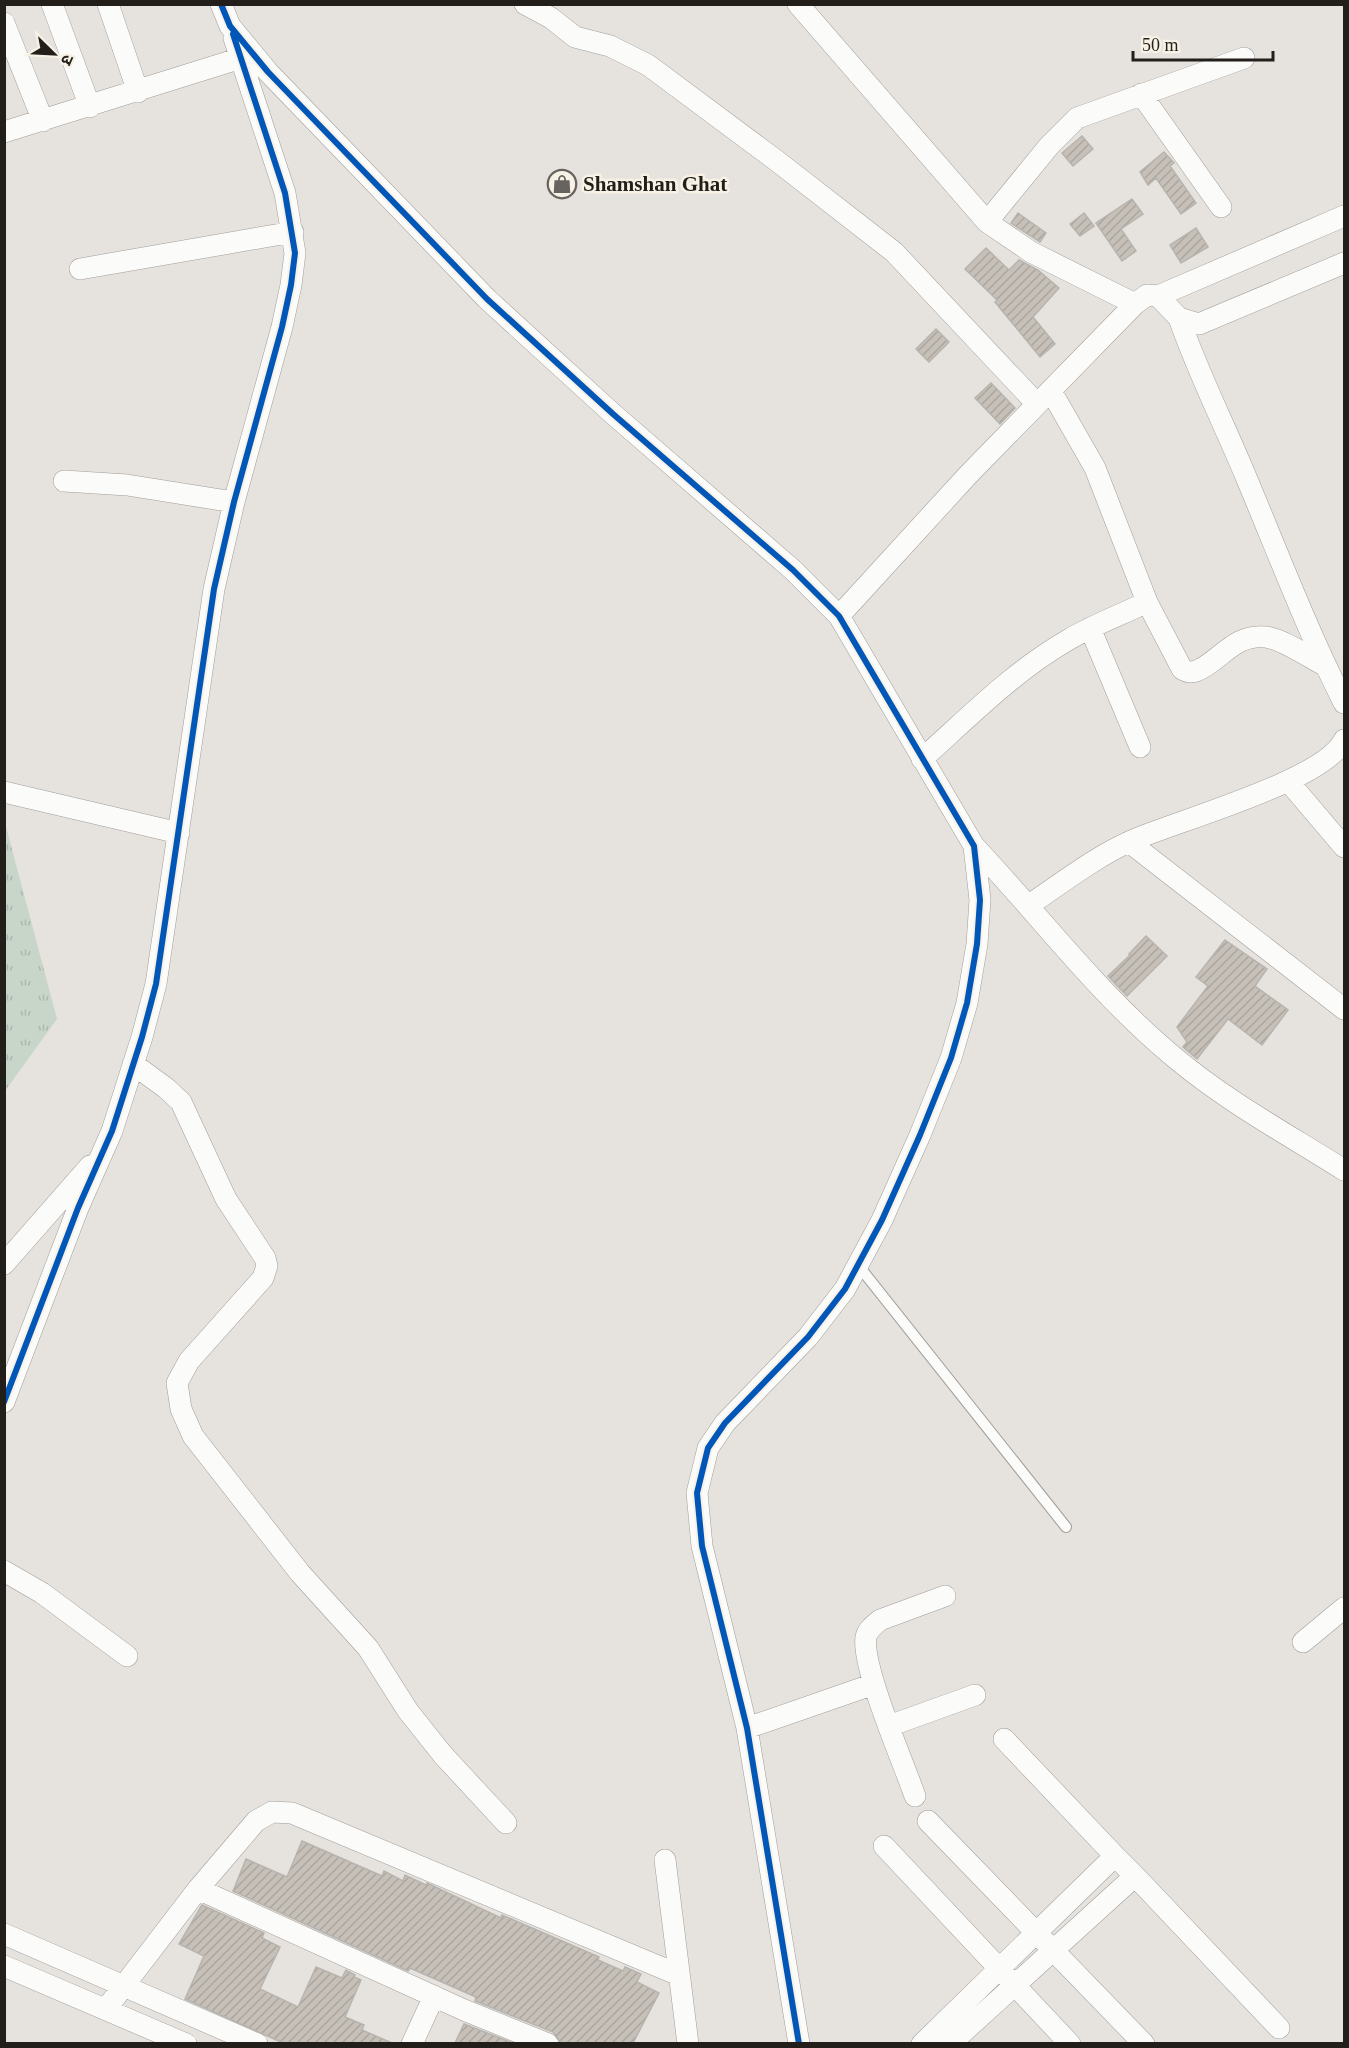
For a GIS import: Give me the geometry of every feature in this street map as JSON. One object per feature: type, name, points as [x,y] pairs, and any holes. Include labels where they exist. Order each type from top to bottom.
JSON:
[{"type":"street","points":[[52,4],[90,107]]},
{"type":"street","points":[[108,4],[138,92]]},
{"type":"street","points":[[4,1402],[34,1320],[102,1152],[133,1064],[156,984],[207,629],[234,502],[287,306],[295,253],[285,193],[222,4]]},
{"type":"street","points":[[525,4],[551,18],[575,37],[610,46],[648,64],[786,168],[894,252],[1044,397],[1095,468],[1147,602],[1178,664],[1190,673],[1197,671],[1219,653],[1240,641],[1268,637],[1326,666]]},
{"type":"street","points":[[799,5],[987,222],[1031,252],[1135,304]]},
{"type":"street","points":[[4,23],[43,121]]},
{"type":"street","points":[[230,26],[268,72],[488,299],[613,414],[793,570],[838,616],[974,846],[1029,905],[1093,980],[1173,1056],[1210,1086],[1344,1170]]},
{"type":"street","points":[[4,132],[138,92],[241,57]]},
{"type":"street","points":[[987,222],[1049,146],[1077,118],[1244,58]]},
{"type":"street","points":[[1141,94],[1221,207]]},
{"type":"street","points":[[838,616],[1135,304],[1147,295],[1158,296],[1344,216]]},
{"type":"street","points":[[80,269],[293,232]]},
{"type":"street","points":[[1179,318],[1199,324],[1344,263]]},
{"type":"street","points":[[1158,296],[1179,318],[1197,371],[1243,470],[1344,703]]},
{"type":"street","points":[[64,481],[128,485],[234,502]]},
{"type":"street","points":[[922,759],[1004,685],[1048,652],[1090,628],[1147,602]]},
{"type":"street","points":[[1090,628],[1140,747]]},
{"type":"street","points":[[1029,905],[1129,842],[1288,781],[1333,755],[1344,740]]},
{"type":"street","points":[[1288,781],[1344,847]]},
{"type":"street","points":[[4,792],[179,833]]},
{"type":"street","points":[[1129,842],[1344,1009]]},
{"type":"street","points":[[799,2043],[747,1728],[702,1546],[697,1493],[708,1448],[725,1423],[808,1337],[845,1289],[882,1220],[920,1135],[951,1058],[967,1003],[977,944],[980,900],[974,846]]},
{"type":"street","points":[[133,1064],[181,1102],[220,1188],[265,1258],[267,1266],[263,1278],[189,1361],[179,1376],[177,1383],[181,1409],[193,1436],[300,1573],[368,1648],[408,1711],[443,1755],[506,1823]]},
{"type":"street","points":[[4,1264],[102,1152]]},
{"type":"street","points":[[4,1571],[42,1593],[127,1656]]},
{"type":"street","points":[[915,1796],[874,1684],[866,1648],[866,1636],[871,1627],[880,1620],[945,1596]]},
{"type":"street","points":[[1304,1642],[1341,1618]]},
{"type":"street","points":[[747,1728],[874,1684]]},
{"type":"street","points":[[889,1726],[975,1695]]},
{"type":"street","points":[[1004,1739],[1280,2028]]},
{"type":"street","points":[[106,2009],[198,1889],[256,1821],[272,1812],[292,1813],[679,1975]]},
{"type":"street","points":[[928,1821],[1144,2043]]},
{"type":"street","points":[[884,1846],[1070,2043]]},
{"type":"street","points":[[922,2043],[1038,1934],[1115,1856]]},
{"type":"street","points":[[665,1860],[688,2043]]},
{"type":"street","points":[[950,2043],[1135,1876]]},
{"type":"street","points":[[198,1889],[434,1996],[548,2043]]},
{"type":"street","points":[[4,1934],[257,2043]]},
{"type":"street","points":[[4,1966],[186,2043]]},
{"type":"street","points":[[412,2043],[434,1996]]},
{"type":"lane","points":[[858,1265],[1066,1527]]},
{"type":"green space","points":[[4,819],[57,1019],[5,1091],[4,1091]]},
{"type":"building","points":[[1082,136],[1093,149],[1073,166],[1062,153]]},
{"type":"building","points":[[1164,152],[1174,163],[1170,166],[1196,203],[1181,214],[1156,178],[1148,185],[1140,172]]},
{"type":"building","points":[[1132,199],[1143,214],[1121,229],[1136,251],[1122,261],[1096,223]]},
{"type":"building","points":[[1018,213],[1046,233],[1040,242],[1011,223]]},
{"type":"building","points":[[1084,213],[1094,226],[1080,236],[1070,224]]},
{"type":"building","points":[[1196,228],[1208,247],[1181,263],[1170,245]]},
{"type":"building","points":[[986,248],[1009,270],[1019,260],[1038,270],[1059,288],[1033,317],[1055,344],[1040,357],[995,302],[997,300],[965,269]]},
{"type":"building","points":[[936,329],[949,342],[929,362],[916,349]]},
{"type":"building","points":[[991,383],[1015,408],[1000,424],[975,398]]},
{"type":"building","points":[[1146,936],[1167,956],[1127,996],[1108,976]]},
{"type":"building","points":[[1225,940],[1267,969],[1255,986],[1288,1010],[1262,1045],[1228,1019],[1197,1059],[1183,1047],[1187,1042],[1177,1027],[1208,986],[1196,977]]},
{"type":"building","points":[[302,1841],[382,1876],[384,1871],[403,1881],[405,1875],[426,1885],[427,1883],[501,1918],[502,1915],[599,1957],[598,1960],[623,1971],[625,1967],[641,1974],[637,1982],[659,1993],[633,2043],[561,2043],[553,2032],[475,2001],[476,1997],[410,1968],[408,1971],[233,1891],[246,1859],[287,1877]]},
{"type":"building","points":[[202,1905],[264,1933],[262,1938],[280,1947],[260,1989],[298,2007],[316,1967],[342,1978],[346,1970],[361,1980],[345,2017],[364,2025],[362,2030],[392,2043],[283,2043],[185,1999],[204,1956],[179,1944]]},
{"type":"building","points":[[464,2024],[513,2043],[455,2043]]},
{"type":"cycle path","points":[[221,4],[230,26],[268,72],[487,299],[613,414],[793,570],[839,616],[974,846],[980,900],[977,944],[967,1003],[951,1058],[920,1135],[882,1220],[845,1289],[808,1337],[725,1423],[708,1448],[697,1493],[702,1546],[747,1728],[799,2044]]},
{"type":"cycle path","points":[[4,1402],[78,1208],[112,1131],[156,984],[214,589],[234,502],[282,327],[291,285],[295,253],[285,193],[233,34]]},
{"type":"place","name":"Shamshan Ghat","points":[[562,184]]}]
